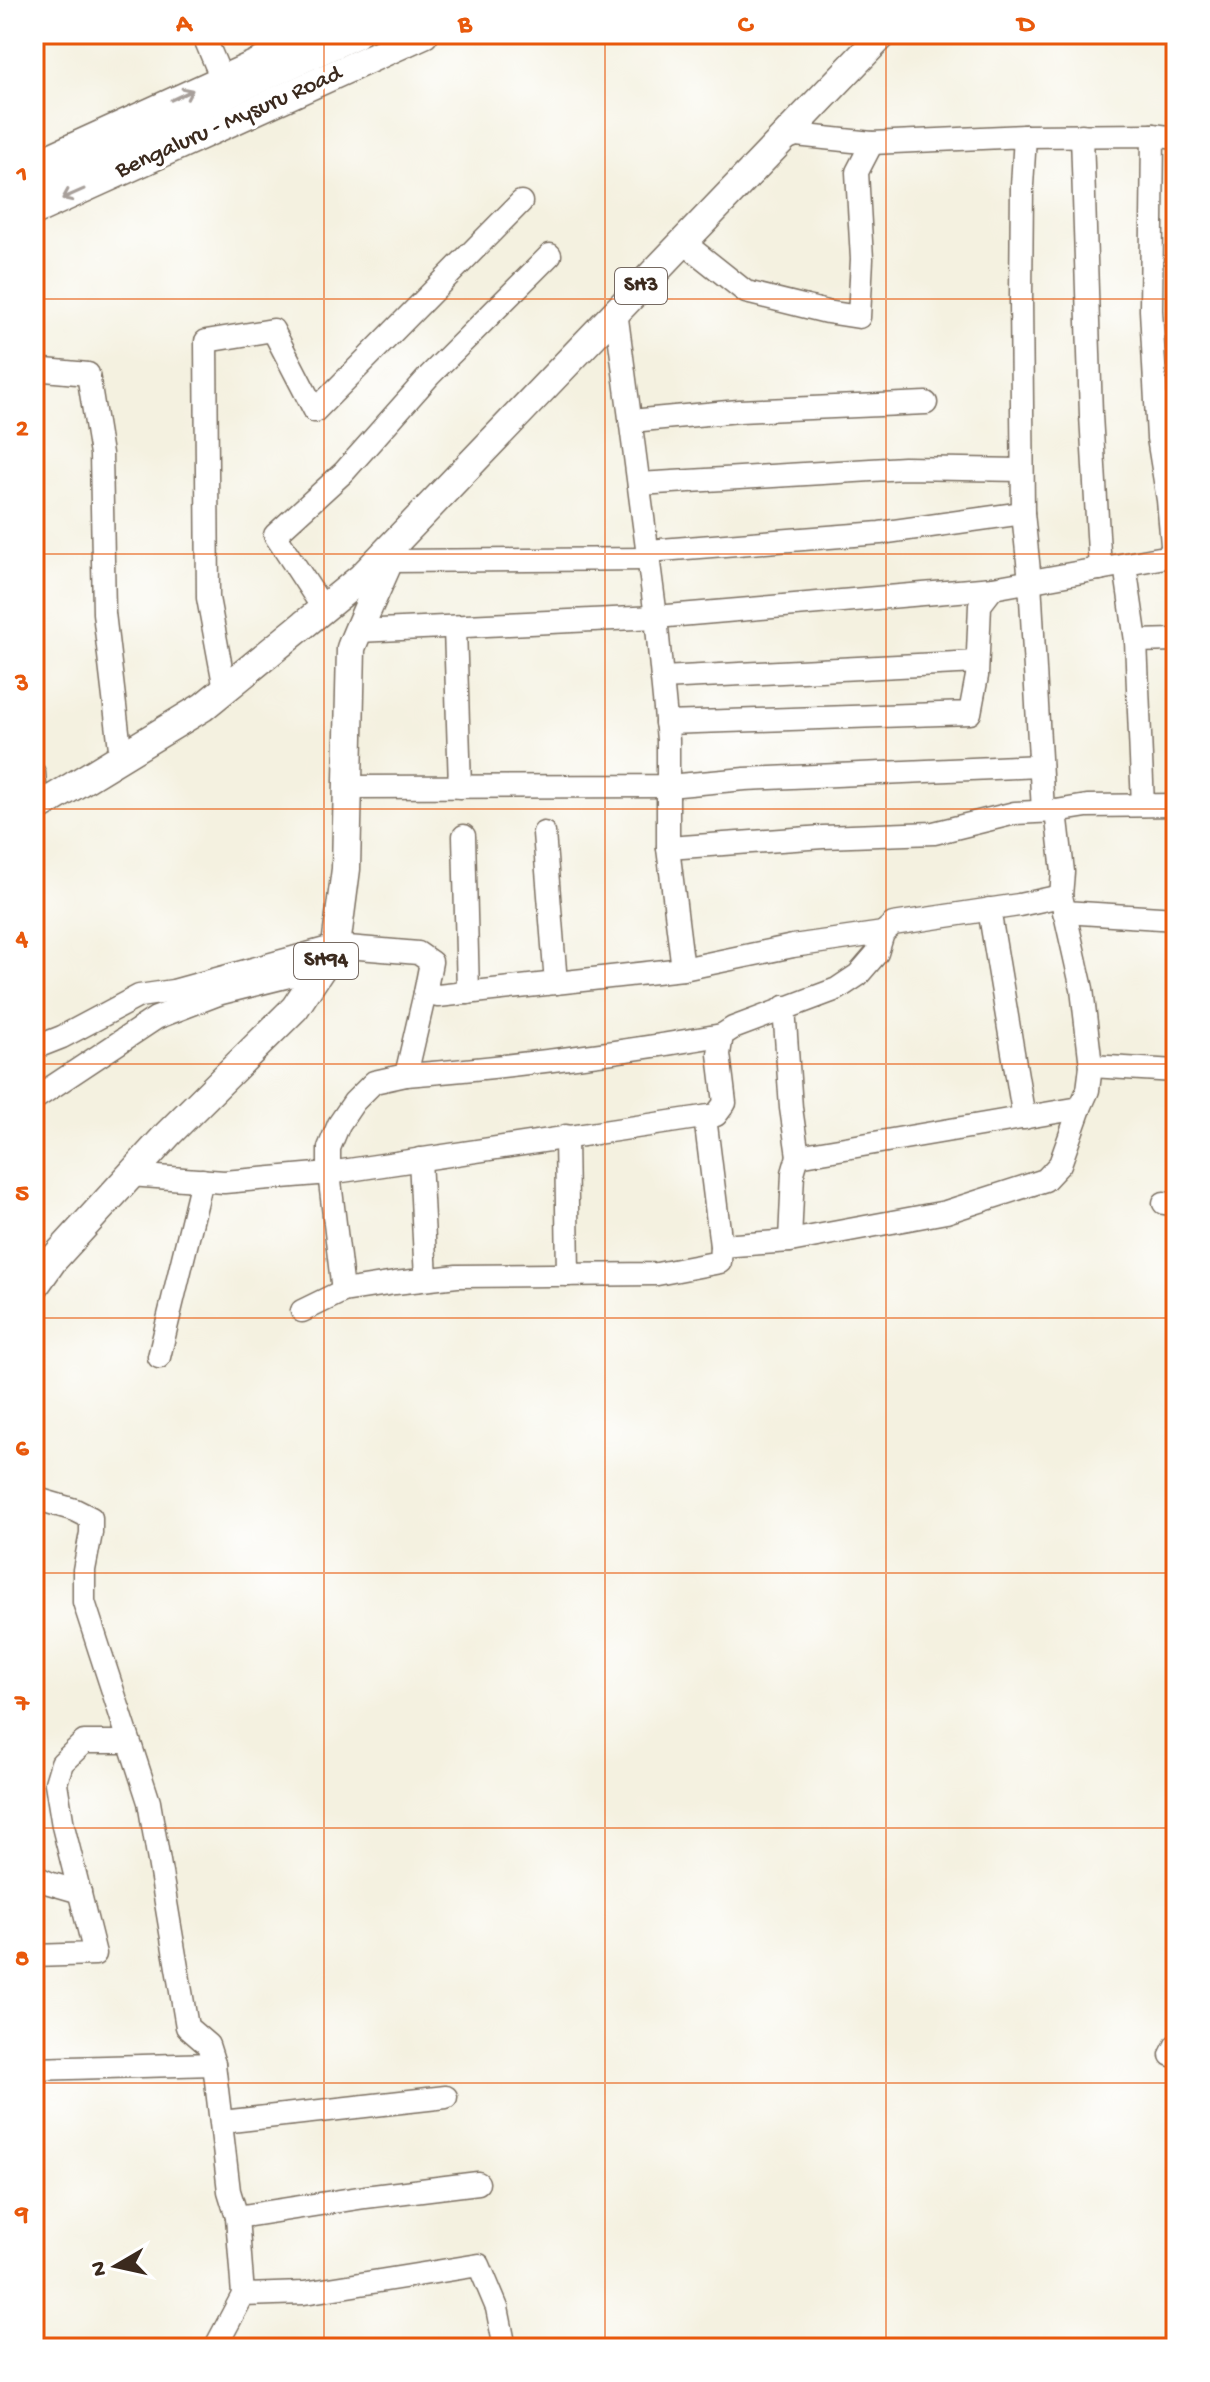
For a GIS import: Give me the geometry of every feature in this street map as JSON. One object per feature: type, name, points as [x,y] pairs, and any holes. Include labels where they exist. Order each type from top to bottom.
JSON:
[{"type":"main road","name":"Bengaluru - Mysuru Road","points":[[34,182],[356,34]]},
{"type":"main road","name":"Bengaluru - Mysuru Road","points":[[34,211],[424,34]]},
{"type":"main road","name":"SH3","points":[[35,809],[203,707],[394,549],[616,311],[883,34]]},
{"type":"main road","name":"SH94","points":[[34,1287],[53,1260],[168,1134],[295,1008],[329,957],[346,869],[351,648],[394,549]]},
{"type":"street","points":[[203,34],[221,77]]},
{"type":"street","points":[[34,162],[315,34]]},
{"type":"street","points":[[780,141],[796,135],[872,143],[1082,135],[1176,138]]},
{"type":"street","points":[[1082,135],[1091,415],[1100,569]]},
{"type":"street","points":[[358,631],[656,617],[993,588],[1174,555],[1158,438],[1151,310],[1153,135]]},
{"type":"street","points":[[721,1246],[790,1241],[946,1212],[1045,1180],[1060,1164],[1088,1090],[1091,1066],[1082,989],[1062,904],[1063,872],[1040,766],[1030,581],[1023,513],[1021,299],[1025,136]]},
{"type":"street","points":[[683,242],[746,292],[859,317],[862,259],[857,172],[872,143]]},
{"type":"street","points":[[225,689],[208,598],[206,341],[273,330],[315,411],[521,202]]},
{"type":"street","points":[[323,608],[275,535],[344,472],[430,375],[550,255]]},
{"type":"street","points":[[616,311],[656,617],[666,723],[668,848],[683,969]]},
{"type":"street","points":[[34,369],[88,374],[101,454],[104,613],[121,757]]},
{"type":"street","points":[[631,421],[739,411],[926,403]]},
{"type":"street","points":[[639,484],[904,468],[1022,470]]},
{"type":"street","points":[[394,549],[648,555],[880,533],[1023,513]]},
{"type":"street","points":[[1125,565],[1136,641],[1143,805]]},
{"type":"street","points":[[666,723],[970,713],[980,605],[993,588]]},
{"type":"street","points":[[455,628],[460,787]]},
{"type":"street","points":[[1136,641],[1176,640]]},
{"type":"street","points":[[662,678],[977,662]]},
{"type":"street","points":[[349,787],[668,786],[745,779],[1040,766]]},
{"type":"street","points":[[34,773],[35,809]]},
{"type":"street","points":[[668,848],[934,833],[1015,813],[1087,806],[1176,805]]},
{"type":"street","points":[[544,833],[556,983]]},
{"type":"street","points":[[464,836],[468,993]]},
{"type":"street","points":[[343,1291],[329,1173],[329,1148],[339,1124],[354,1102],[374,1082],[406,1075],[629,1051],[722,1035],[784,1007],[837,989],[858,975],[877,953],[883,933],[893,924],[989,909],[1062,904],[1176,919]]},
{"type":"street","points":[[989,909],[1024,1118]]},
{"type":"street","points":[[425,993],[438,996],[683,969],[793,946],[883,933]]},
{"type":"street","points":[[34,1048],[62,1037],[139,996],[329,957],[418,953],[431,962],[406,1075]]},
{"type":"street","points":[[34,1099],[156,1018],[329,957]]},
{"type":"street","points":[[784,1007],[791,1108],[798,1156],[793,1173],[790,1241]]},
{"type":"street","points":[[130,1175],[224,1182],[329,1173],[716,1115],[725,1103],[719,1054],[722,1035]]},
{"type":"street","points":[[1091,1066],[1176,1071]]},
{"type":"street","points":[[798,1156],[1080,1108]]},
{"type":"street","points":[[302,1311],[343,1291],[426,1279],[657,1274],[720,1262],[721,1246],[705,1117]]},
{"type":"street","points":[[566,1136],[568,1275]]},
{"type":"street","points":[[420,1159],[426,1279]]},
{"type":"street","points":[[159,1357],[202,1180]]},
{"type":"street","points":[[34,1498],[91,1518],[84,1570],[84,1602],[149,1802],[187,2027],[208,2045],[214,2064],[229,2191],[237,2217],[243,2295],[215,2348]]},
{"type":"street","points":[[34,1956],[95,1954],[63,1826],[56,1783],[62,1763],[84,1742],[128,1742]]},
{"type":"street","points":[[34,1876],[80,1892]]},
{"type":"street","points":[[34,2069],[214,2064]]},
{"type":"street","points":[[222,2122],[446,2097]]},
{"type":"street","points":[[237,2217],[478,2183]]},
{"type":"street","points":[[243,2295],[304,2293],[479,2265],[497,2308],[505,2348]]}]
